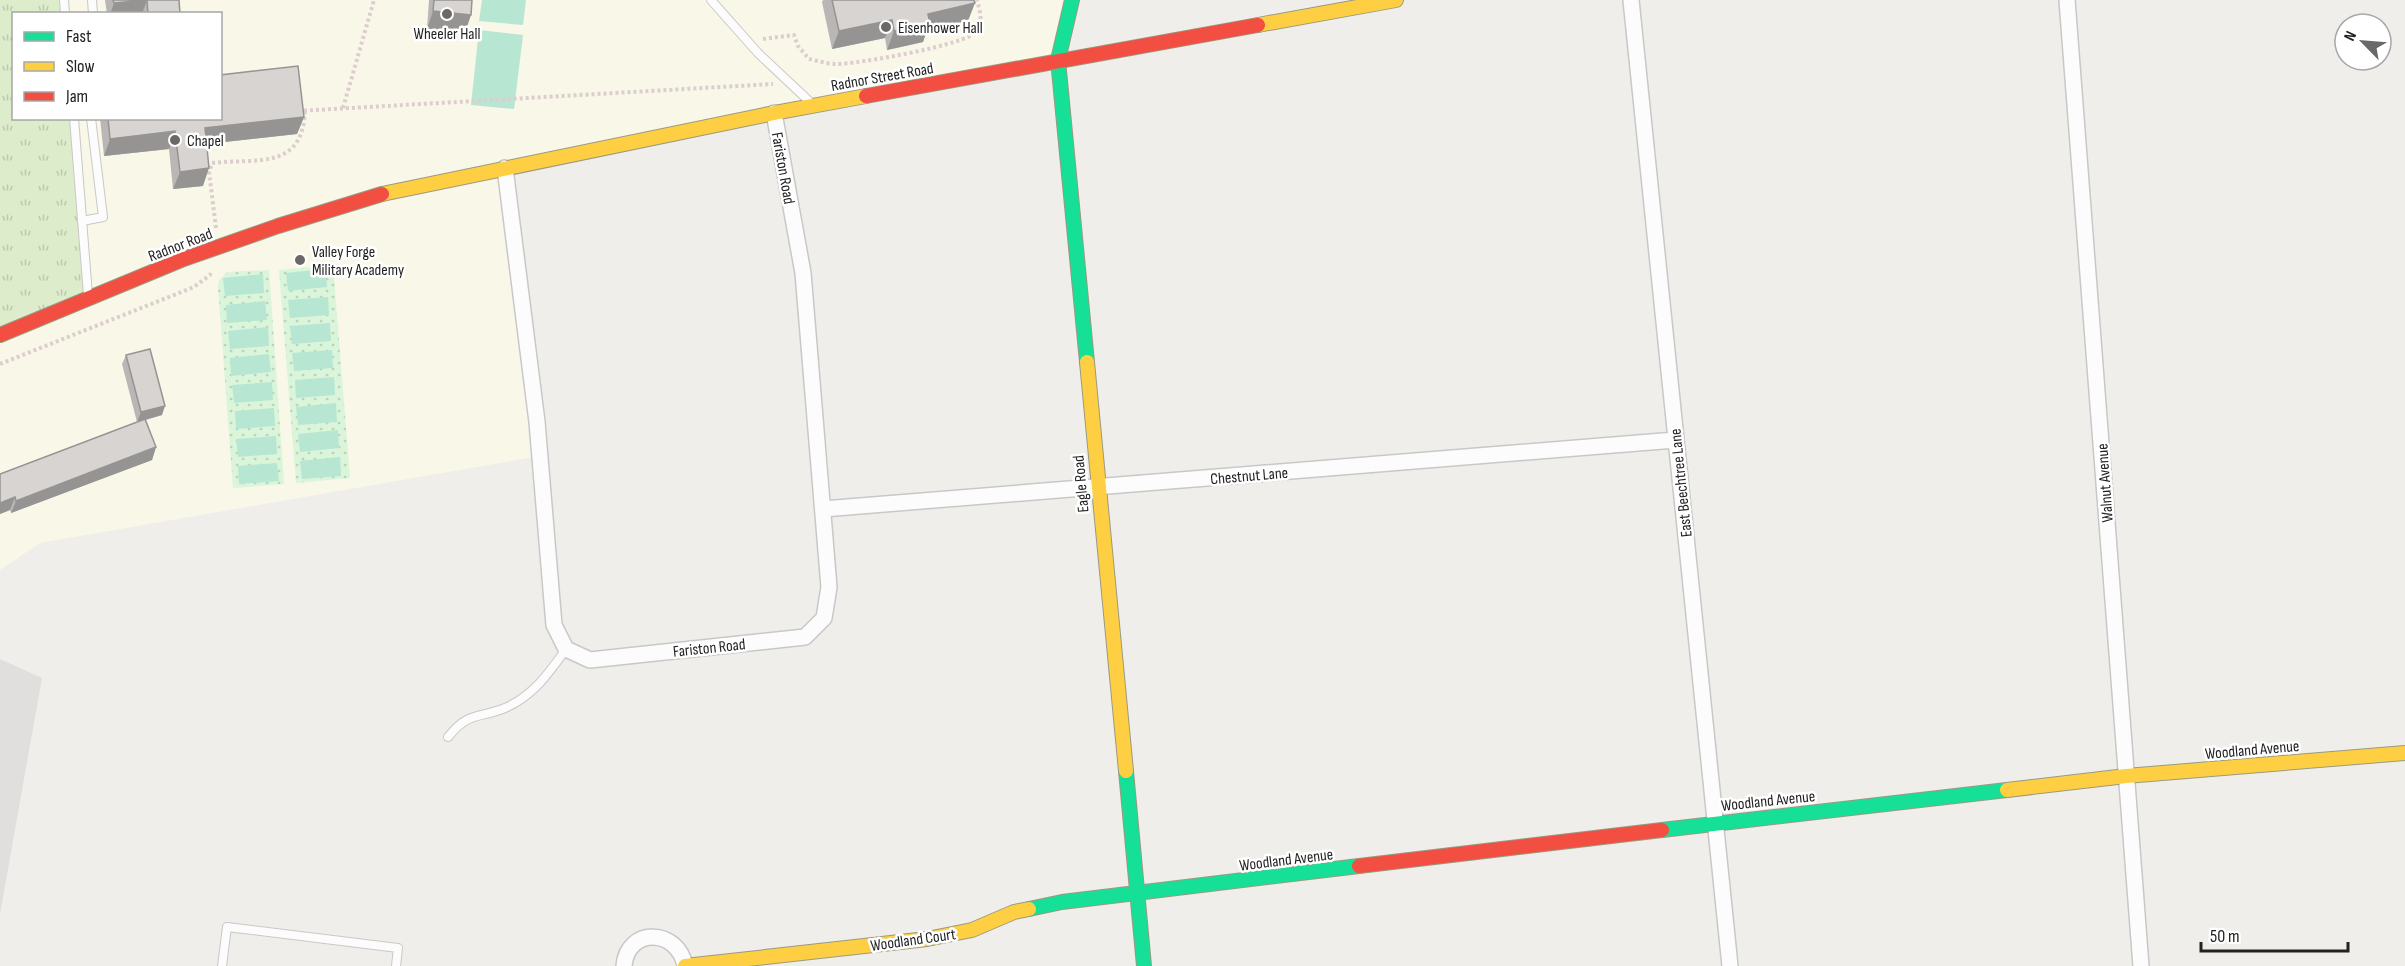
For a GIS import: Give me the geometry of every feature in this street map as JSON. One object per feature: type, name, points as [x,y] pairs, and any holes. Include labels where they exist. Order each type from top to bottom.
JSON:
[{"type":"street","name":"Eagle Road","points":[[1072,0],[1058,60],[1144,966]]},
{"type":"street","name":"Radnor Street Road","points":[[376,195],[774,112],[1396,0]]},
{"type":"street","name":"East Beechtree Lane","points":[[1631,0],[1730,966]]},
{"type":"street","name":"Walnut Avenue","points":[[2067,0],[2141,966]]},
{"type":"street","name":"Fariston Road","points":[[566,649],[590,660],[805,637],[824,618],[829,587],[803,273],[774,112]]},
{"type":"street","points":[[505,168],[537,422],[554,625],[566,649]]},
{"type":"street","name":"Radnor Road","points":[[0,335],[181,260],[376,195]]},
{"type":"street","name":"Chestnut Lane","points":[[823,508],[1675,440]]},
{"type":"street","name":"Woodland Avenue","points":[[1137,894],[1716,823],[2126,776],[2405,753]]},
{"type":"street","name":"Woodland Court","points":[[624,966],[629,950],[637,942],[656,936],[666,939],[679,948],[685,966],[927,939],[972,930],[1014,912],[1062,902],[1137,894]]},
{"type":"lane","points":[[711,0],[748,42],[814,105]]},
{"type":"lane","points":[[74,120],[88,300]]},
{"type":"lane","points":[[82,221],[104,218],[91,120]]},
{"type":"lane","points":[[448,737],[459,724],[474,715],[504,708],[528,694],[543,680],[566,649]]},
{"type":"lane","points":[[222,966],[227,927],[398,948],[396,966]]},
{"type":"path","points":[[343,108],[374,0]]},
{"type":"path","points":[[748,42],[794,35],[798,46],[809,59],[836,64],[945,46],[964,41],[976,33],[982,16],[977,0]]},
{"type":"path","points":[[295,111],[789,83]]},
{"type":"shaded area","name":"Valley Forge Military Academy","points":[[64,0],[1072,0],[1058,60],[505,168],[540,456],[40,543],[0,570],[0,335],[74,120],[222,120],[222,12],[65,12]]},
{"type":"shaded area","points":[[0,659],[42,678],[0,914]]},
{"type":"green space","points":[[0,0],[64,0],[65,12],[12,12],[12,120],[74,120],[88,300],[0,335]]},
{"type":"green space","points":[[482,0],[526,0],[523,25],[479,21]]},
{"type":"green space","points":[[479,30],[523,35],[514,109],[471,105]]},
{"type":"green space","points":[[333,265],[350,478],[296,483],[279,270]]},
{"type":"green space","points":[[326,269],[327,287],[288,291],[286,273]]},
{"type":"green space","points":[[269,270],[284,484],[233,488],[218,287],[219,281],[227,272]]},
{"type":"green space","points":[[263,274],[264,293],[225,296],[223,278]]},
{"type":"green space","points":[[328,297],[329,315],[290,318],[288,300]]},
{"type":"green space","points":[[265,301],[267,320],[227,323],[226,305]]},
{"type":"green space","points":[[330,323],[331,341],[292,344],[290,326]]},
{"type":"green space","points":[[268,327],[269,346],[230,349],[228,331]]},
{"type":"green space","points":[[332,350],[333,368],[294,371],[292,353]]},
{"type":"green space","points":[[269,354],[271,372],[231,376],[230,358]]},
{"type":"green space","points":[[334,377],[335,395],[296,398],[295,380]]},
{"type":"green space","points":[[272,382],[273,400],[234,403],[232,385]]},
{"type":"green space","points":[[336,403],[337,422],[298,425],[296,407]]},
{"type":"green space","points":[[274,408],[275,426],[236,429],[235,411]]},
{"type":"green space","points":[[338,430],[339,448],[300,452],[298,434]]},
{"type":"green space","points":[[276,436],[277,454],[238,457],[236,439]]},
{"type":"green space","points":[[340,457],[341,476],[302,479],[300,461]]},
{"type":"green space","points":[[277,463],[279,481],[239,484],[238,466]]},
{"type":"building","points":[[113,0],[147,0],[114,3]]},
{"type":"building","points":[[147,0],[179,0],[180,12],[148,12]]},
{"type":"building","points":[[434,0],[472,0],[471,15],[433,11]]},
{"type":"building","points":[[832,0],[974,0],[975,3],[928,14],[930,24],[894,31],[892,20],[839,31]]},
{"type":"building","points":[[298,66],[304,117],[205,128],[209,168],[180,172],[175,131],[110,139],[108,120],[222,120],[222,75]]},
{"type":"building","points":[[150,349],[165,406],[141,412],[126,355]]},
{"type":"building","points":[[145,419],[156,447],[16,501],[15,497],[0,503],[0,474]]},
{"type":"traffic: fast","points":[[1072,0],[1058,60],[1087,362]]},
{"type":"traffic: fast","points":[[1126,771],[1144,966]]},
{"type":"traffic: fast","points":[[1662,830],[2007,790]]},
{"type":"traffic: fast","points":[[1029,909],[1062,902],[1359,866]]},
{"type":"traffic: slow","points":[[1258,25],[1396,0]]},
{"type":"traffic: slow","points":[[382,194],[866,96]]},
{"type":"traffic: slow","points":[[1087,362],[1126,771]]},
{"type":"traffic: slow","points":[[2007,790],[2126,776],[2405,753]]},
{"type":"traffic: slow","points":[[685,966],[927,939],[972,930],[1014,912],[1029,909]]},
{"type":"traffic: jam","points":[[866,96],[1258,25]]},
{"type":"traffic: jam","points":[[0,335],[181,260],[278,226],[382,194]]},
{"type":"traffic: jam","points":[[1359,866],[1662,830]]},
{"type":"place","name":"Wheeler Hall","points":[[447,14]]},
{"type":"place","name":"Eisenhower Hall","points":[[886,27]]},
{"type":"place","name":"Chapel","points":[[175,140]]},
{"type":"place","name":"Valley Forge Military Academy","points":[[300,260]]}]
